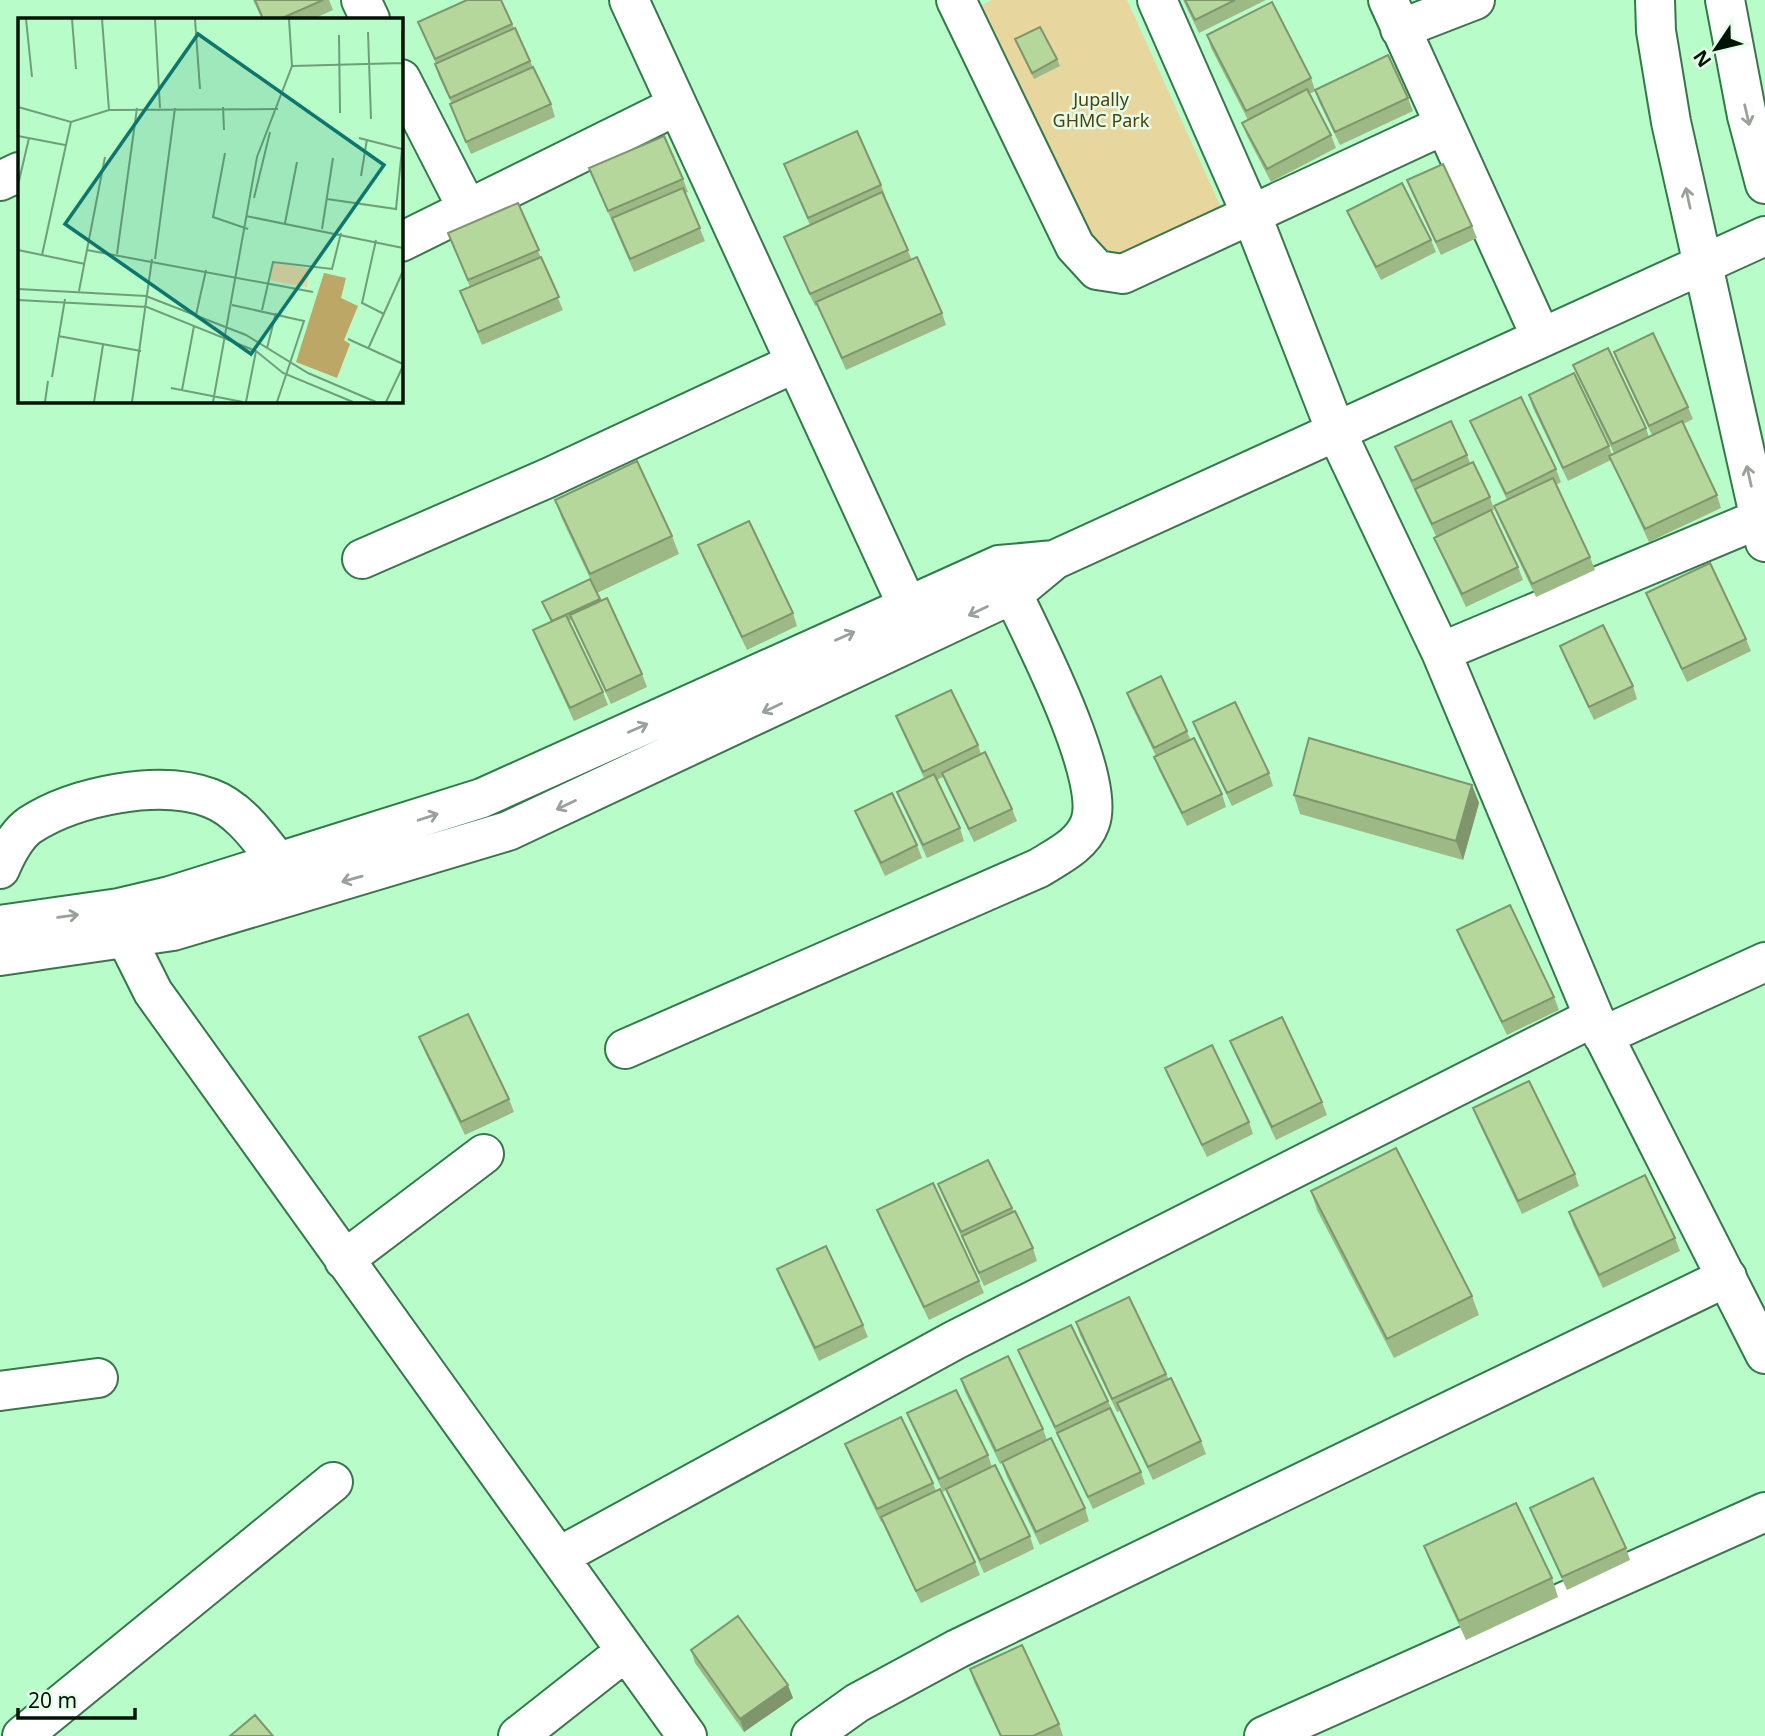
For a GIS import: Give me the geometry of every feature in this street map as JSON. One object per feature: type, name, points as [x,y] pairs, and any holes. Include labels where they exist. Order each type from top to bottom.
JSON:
[{"type":"street","points":[[360,0],[369,18]]},
{"type":"street","points":[[629,0],[915,623]]},
{"type":"street","points":[[956,0],[1075,246],[1097,270],[1123,274],[1442,126]]},
{"type":"street","points":[[1157,0],[1252,216],[1335,429],[1441,652],[1598,1027],[1765,1354]]},
{"type":"street","points":[[1475,0],[1394,14],[1442,126],[1541,337]]},
{"type":"street","points":[[1441,652],[1762,531],[1670,117],[1656,31],[1655,0]]},
{"type":"street","points":[[1725,0],[1746,116],[1765,184]]},
{"type":"street","points":[[402,81],[467,208]]},
{"type":"street","points":[[402,241],[676,106]]},
{"type":"street","points":[[0,181],[18,172]]},
{"type":"street","points":[[0,925],[123,923],[173,931],[508,831],[915,623],[1335,429],[1765,236]]},
{"type":"street","points":[[362,559],[548,478],[795,363]]},
{"type":"street","points":[[625,1049],[1039,868],[1080,841],[1091,822],[1093,795],[1077,736],[1006,580]]},
{"type":"street","points":[[0,956],[123,923],[279,863],[482,799],[915,623]]},
{"type":"street","points":[[0,869],[6,855],[28,826],[76,804],[139,790],[165,789],[211,798],[243,819],[279,863]]},
{"type":"street","points":[[123,923],[153,992],[687,1736]]},
{"type":"street","points":[[560,1556],[956,1340],[1598,1027],[1765,962]]},
{"type":"street","points":[[344,1260],[484,1154]]},
{"type":"street","points":[[811,1736],[857,1703],[957,1649],[1727,1277]]},
{"type":"street","points":[[0,1391],[98,1378]]},
{"type":"street","points":[[22,1736],[333,1482]]},
{"type":"street","points":[[1264,1736],[1765,1512]]},
{"type":"street","points":[[518,1736],[626,1651]]},
{"type":"green space","name":"Jupally GHMC Park","points":[[992,0],[1127,0],[1224,214],[1099,271],[978,7]]},
{"type":"building","points":[[255,0],[323,0],[282,18],[263,18]]},
{"type":"building","points":[[467,0],[501,0],[512,24],[435,59],[418,22]]},
{"type":"building","points":[[1185,0],[1235,0],[1195,20]]},
{"type":"building","points":[[1272,2],[1311,78],[1246,111],[1207,35]]},
{"type":"building","points":[[1040,27],[1057,59],[1032,73],[1015,39]]},
{"type":"building","points":[[515,28],[530,61],[450,98],[435,64]]},
{"type":"building","points":[[1388,55],[1408,98],[1335,132],[1315,90]]},
{"type":"building","points":[[533,67],[551,104],[466,142],[450,104]]},
{"type":"building","points":[[1307,89],[1331,135],[1267,169],[1242,123]]},
{"type":"building","points":[[857,131],[881,185],[808,218],[784,164]]},
{"type":"building","points":[[664,136],[683,179],[608,211],[589,168]]},
{"type":"building","points":[[1443,164],[1472,226],[1436,242],[1407,180]]},
{"type":"building","points":[[1402,183],[1431,240],[1376,267],[1347,211]]},
{"type":"building","points":[[683,188],[700,228],[630,259],[612,218]]},
{"type":"building","points":[[882,192],[908,250],[810,294],[784,237]]},
{"type":"building","points":[[518,203],[539,250],[468,280],[448,233]]},
{"type":"building","points":[[541,257],[559,297],[478,332],[460,291]]},
{"type":"building","points":[[917,257],[942,313],[842,358],[816,302]]},
{"type":"building","points":[[1653,333],[1688,407],[1649,426],[1614,352]]},
{"type":"building","points":[[1608,348],[1646,428],[1612,444],[1573,365]]},
{"type":"building","points":[[1574,373],[1609,446],[1563,468],[1529,395]]},
{"type":"building","points":[[1521,397],[1556,469],[1506,494],[1470,421]]},
{"type":"building","points":[[1451,421],[1467,455],[1412,481],[1395,447]]},
{"type":"building","points":[[1682,421],[1717,495],[1645,529],[1609,456]]},
{"type":"building","points":[[637,461],[672,536],[590,574],[555,500]]},
{"type":"building","points":[[1473,462],[1490,497],[1432,524],[1415,489]]},
{"type":"building","points":[[1553,478],[1590,557],[1532,584],[1494,506]]},
{"type":"building","points":[[1491,510],[1518,567],[1462,594],[1434,538]]},
{"type":"building","points":[[749,521],[793,613],[742,637],[698,545]]},
{"type":"building","points":[[1710,563],[1746,639],[1682,669],[1646,593]]},
{"type":"building","points":[[590,579],[600,599],[552,621],[542,602]]},
{"type":"building","points":[[607,598],[642,674],[606,691],[570,615]]},
{"type":"building","points":[[566,615],[603,692],[570,708],[533,630]]},
{"type":"building","points":[[1603,625],[1633,686],[1589,707],[1560,646]]},
{"type":"building","points":[[1161,676],[1187,731],[1154,748],[1127,693]]},
{"type":"building","points":[[951,690],[978,745],[923,772],[896,716]]},
{"type":"building","points":[[1235,702],[1269,773],[1227,793],[1193,722]]},
{"type":"building","points":[[1194,738],[1222,794],[1182,813],[1154,757]]},
{"type":"building","points":[[1309,738],[1472,785],[1456,841],[1294,795]]},
{"type":"building","points":[[985,752],[1012,809],[969,829],[942,773]]},
{"type":"building","points":[[934,774],[960,828],[923,845],[897,792]]},
{"type":"building","points":[[892,793],[917,845],[881,863],[855,811]]},
{"type":"building","points":[[1510,905],[1554,997],[1502,1022],[1457,930]]},
{"type":"building","points":[[468,1014],[509,1099],[461,1122],[419,1037]]},
{"type":"building","points":[[1282,1017],[1322,1102],[1272,1127],[1230,1041]]},
{"type":"building","points":[[1212,1045],[1249,1122],[1202,1145],[1165,1068]]},
{"type":"building","points":[[1529,1081],[1575,1174],[1518,1201],[1473,1108]]},
{"type":"building","points":[[1396,1148],[1472,1296],[1387,1339],[1311,1191]]},
{"type":"building","points":[[988,1160],[1012,1208],[961,1232],[938,1184]]},
{"type":"building","points":[[1645,1175],[1675,1238],[1599,1275],[1569,1212]]},
{"type":"building","points":[[933,1183],[979,1281],[924,1307],[877,1210]]},
{"type":"building","points":[[1015,1211],[1033,1248],[979,1273],[962,1236]]},
{"type":"building","points":[[826,1246],[863,1325],[815,1348],[777,1269]]},
{"type":"building","points":[[1129,1297],[1166,1374],[1112,1399],[1076,1322]]},
{"type":"building","points":[[1071,1325],[1108,1401],[1055,1427],[1018,1350]]},
{"type":"building","points":[[1008,1356],[1043,1429],[996,1451],[961,1379]]},
{"type":"building","points":[[1171,1378],[1201,1441],[1148,1467],[1117,1403]]},
{"type":"building","points":[[956,1390],[988,1455],[939,1479],[907,1413]]},
{"type":"building","points":[[1110,1408],[1141,1472],[1088,1497],[1057,1433]]},
{"type":"building","points":[[901,1417],[933,1483],[877,1509],[845,1444]]},
{"type":"building","points":[[1051,1438],[1085,1508],[1036,1532],[1002,1462]]},
{"type":"building","points":[[995,1465],[1030,1536],[980,1560],[946,1489]]},
{"type":"building","points":[[1593,1478],[1626,1548],[1562,1577],[1530,1508]]},
{"type":"building","points":[[940,1489],[975,1562],[916,1591],[881,1517]]},
{"type":"building","points":[[1516,1503],[1552,1578],[1459,1621],[1424,1546]]},
{"type":"building","points":[[738,1616],[788,1685],[740,1719],[691,1650]]},
{"type":"building","points":[[1022,1645],[1059,1724],[1033,1736],[1001,1736],[970,1669]]},
{"type":"building","points":[[255,1715],[273,1736],[230,1736]]}]
